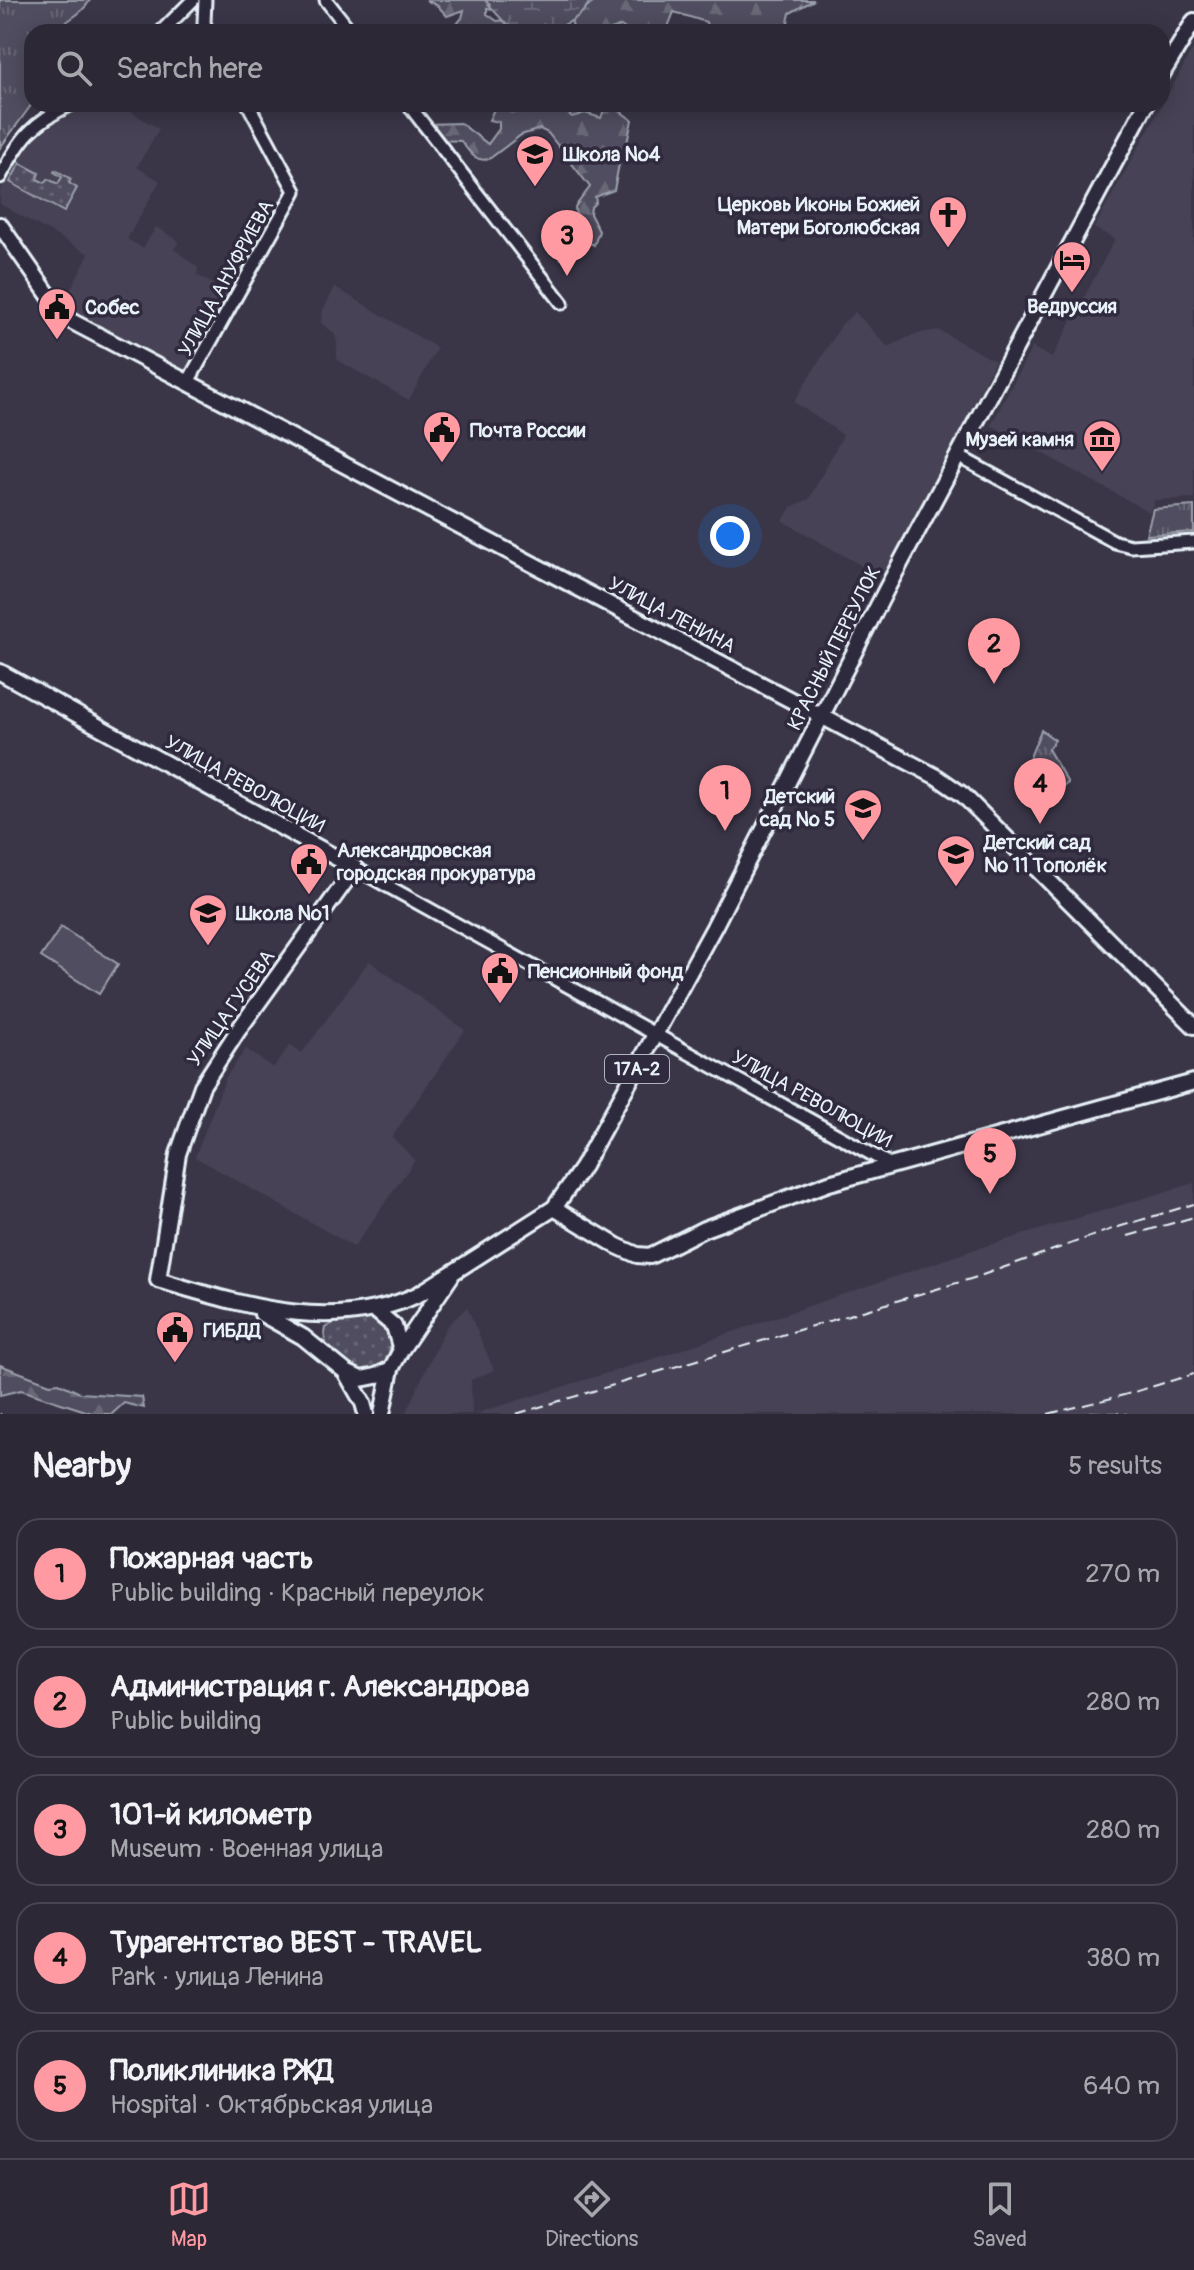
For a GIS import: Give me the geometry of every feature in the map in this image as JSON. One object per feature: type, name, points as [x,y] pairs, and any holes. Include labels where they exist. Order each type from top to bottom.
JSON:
[{"type":"main road","points":[[1170,61],[1194,21]]},
{"type":"main road","name":"КРАСНЫЙ ПЕРЕУЛОК","points":[[554,1208],[582,1168],[657,1034],[890,583],[1142,112]]},
{"type":"main road","name":"УЛИЦА ЛЕНИНА","points":[[0,225],[55,304],[71,321],[937,777],[963,795],[1194,1026]]},
{"type":"main road","name":"УЛИЦА РЕВОЛЮЦИИ","points":[[0,672],[355,868]]},
{"type":"main road","name":"УЛИЦА ГУСЕВА","points":[[242,1305],[158,1280],[178,1154],[202,1086],[355,868]]},
{"type":"main road","points":[[554,1208],[617,1246],[637,1255],[650,1256],[704,1229],[829,1183],[1194,1082]]},
{"type":"main road","name":"17А-2","points":[[455,1269],[554,1208]]},
{"type":"main road","points":[[242,1305],[305,1315],[375,1310],[419,1294],[455,1269]]},
{"type":"main road","points":[[382,1414],[391,1369],[455,1269]]},
{"type":"main road","points":[[242,1305],[283,1324],[346,1372],[361,1379],[391,1369]]},
{"type":"main road","points":[[375,1310],[394,1326],[401,1350]]},
{"type":"main road","points":[[321,1351],[316,1336],[319,1323],[326,1314]]},
{"type":"main road","points":[[346,1372],[366,1414]]},
{"type":"street","points":[[169,24],[193,0]]},
{"type":"street","points":[[204,24],[205,0]]},
{"type":"street","points":[[326,0],[345,24]]},
{"type":"street","points":[[0,177],[24,135],[37,123],[57,112]]},
{"type":"street","name":"УЛИЦА АНУФРИЕВА","points":[[188,382],[295,191],[252,112]]},
{"type":"street","points":[[414,112],[562,303]]},
{"type":"street","points":[[958,456],[1115,542],[1131,546],[1194,542]]},
{"type":"street","points":[[1115,542],[1194,535]]},
{"type":"street","name":"УЛИЦА РЕВОЛЮЦИИ","points":[[355,868],[891,1165]]},
{"type":"shaded area","points":[[1194,47],[1194,498],[1155,500],[1149,512],[991,425],[1032,347],[1052,358],[1115,239],[1094,228],[1158,112],[1170,112],[1170,90]]},
{"type":"shaded area","points":[[67,112],[132,112],[159,129],[137,167],[160,181],[127,239],[143,248],[156,227],[179,241],[174,249],[198,268],[197,275],[233,295],[187,375],[74,316],[66,298],[89,254],[0,204],[0,191],[25,141],[52,119]]},
{"type":"shaded area","points":[[335,287],[437,348],[409,400],[337,360],[334,333],[321,323],[323,310]]},
{"type":"shaded area","points":[[855,312],[888,347],[915,334],[938,330],[995,361],[885,579],[783,521],[791,507],[809,499],[843,435],[794,402],[842,324]]},
{"type":"shaded area","points":[[369,961],[465,1030],[392,1137],[415,1160],[354,1247],[195,1157],[226,1077],[246,1049],[273,1068],[290,1045],[302,1053]]},
{"type":"shaded area","points":[[1194,1183],[1194,1414],[474,1414],[659,1357],[976,1249]]},
{"type":"shaded area","points":[[467,1307],[494,1370],[471,1380],[472,1414],[405,1414],[446,1327]]},
{"type":"green space","points":[[0,0],[90,0],[83,10],[64,24],[24,24],[26,112],[0,148]]},
{"type":"green space","points":[[426,0],[500,0],[504,11],[487,8],[487,14],[497,21],[511,20],[514,24],[457,24],[464,10],[447,16],[438,6]]},
{"type":"green space","points":[[485,0],[590,0],[577,17],[566,24],[507,24]]},
{"type":"green space","points":[[597,0],[814,0],[790,13],[788,24],[706,24],[674,12],[669,24],[572,24],[571,19]]},
{"type":"green space","points":[[493,112],[566,112],[572,117],[585,113],[601,118],[603,112],[621,112],[632,120],[627,143],[630,156],[621,154],[614,190],[595,197],[596,202],[591,207],[590,214],[599,231],[594,245],[588,242],[576,252],[570,251],[568,259],[561,259],[556,253],[556,247],[562,243],[559,228],[562,222],[572,224],[576,221],[575,207],[590,187],[548,133],[540,129],[521,135],[484,160],[473,155],[461,141],[440,140],[427,124],[460,123],[488,144],[499,129],[499,122],[489,120]]},
{"type":"green space","points":[[20,163],[39,173],[37,179],[45,183],[48,179],[58,184],[62,177],[55,170],[71,179],[69,183],[77,188],[64,212],[10,182]]},
{"type":"green space","points":[[1194,506],[1194,532],[1146,535],[1153,509]]},
{"type":"green space","points":[[1041,730],[1055,740],[1048,749],[1068,783],[1045,801],[1022,777]]},
{"type":"green space","points":[[61,927],[118,964],[99,994],[41,957]]},
{"type":"green space","points":[[364,1318],[382,1324],[391,1345],[379,1369],[365,1372],[346,1366],[334,1356],[324,1335],[325,1328],[335,1322]]},
{"type":"green space","points":[[0,1365],[50,1384],[59,1383],[80,1393],[142,1397],[144,1408],[124,1403],[112,1414],[95,1414],[21,1390],[0,1395]]},
{"type":"railway","points":[[516,1414],[977,1277],[1115,1228],[1194,1204]]},
{"type":"railway","points":[[1128,1236],[1194,1217]]},
{"type":"railway","points":[[1048,1414],[1194,1374]]},
{"type":"railway","points":[[1089,1412],[1127,1414]]},
{"type":"place","name":"Школа №4","points":[[535,188]]},
{"type":"place","name":"Церковь Иконы Божией Матери Боголюбская","points":[[948,249]]},
{"type":"place","name":"101-й километр","points":[[567,276]]},
{"type":"place","name":"Ведруссия","points":[[1072,294]]},
{"type":"place","name":"Собес","points":[[57,341]]},
{"type":"place","name":"Почта России","points":[[442,464]]},
{"type":"place","name":"Музей камня","points":[[1102,473]]},
{"type":"place","name":"Администрация г. Александрова","points":[[994,684]]},
{"type":"place","name":"Турагентство BEST - TRAVEL","points":[[1040,824]]},
{"type":"place","name":"Пожарная часть","points":[[725,831]]},
{"type":"place","name":"Детский сад № 5","points":[[863,842]]},
{"type":"place","name":"Детский сад № 11 Тополёк","points":[[956,888]]},
{"type":"place","name":"Александровская городская прокуратура","points":[[309,896]]},
{"type":"place","name":"Школа №1","points":[[208,947]]},
{"type":"place","name":"Пенсионный фонд","points":[[500,1005]]},
{"type":"place","name":"Поликлиника РЖД","points":[[990,1194]]},
{"type":"place","name":"ГИБДД","points":[[175,1364]]}]
